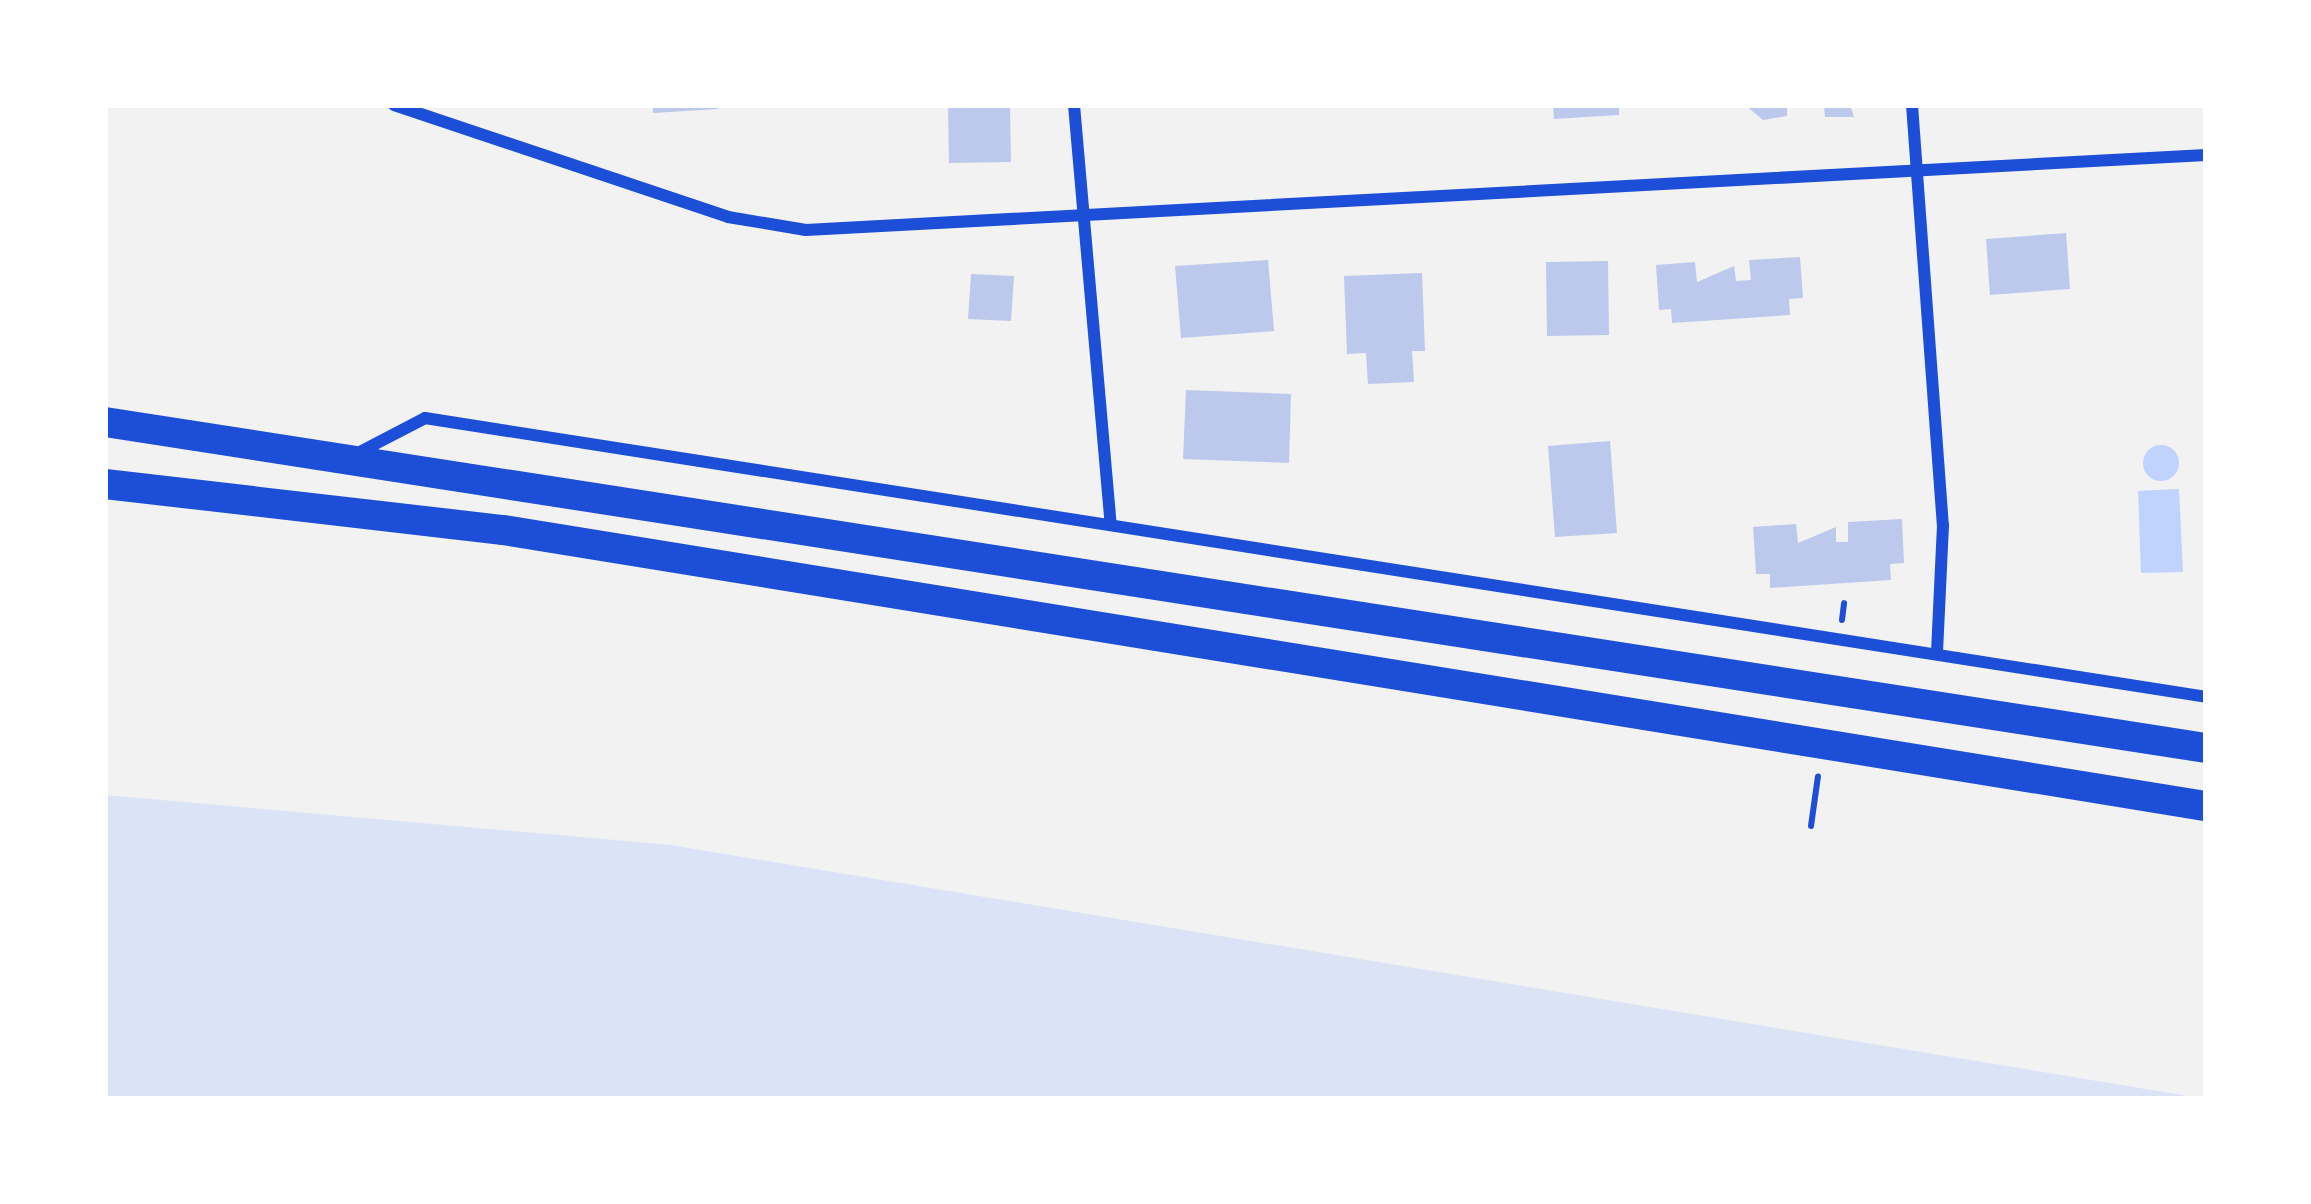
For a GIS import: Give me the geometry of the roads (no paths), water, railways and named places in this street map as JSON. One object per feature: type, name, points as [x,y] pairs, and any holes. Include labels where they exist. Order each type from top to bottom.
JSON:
[{"type":"main road","points":[[105,422],[2206,748]]},
{"type":"main road","points":[[105,484],[502,530],[2206,806]]},
{"type":"street","points":[[394,105],[787,226],[2206,155]]},
{"type":"street","points":[[1074,105],[1110,519]]},
{"type":"street","points":[[1912,105],[1943,525],[1937,651]]},
{"type":"street","points":[[350,457],[424,418],[1110,519],[2206,697]]},
{"type":"water","points":[[2161,445],[2174,450],[2179,463],[2174,476],[2161,481],[2148,476],[2143,463],[2148,450]]},
{"type":"water","points":[[2179,489],[2183,572],[2141,573],[2138,491]]}]
